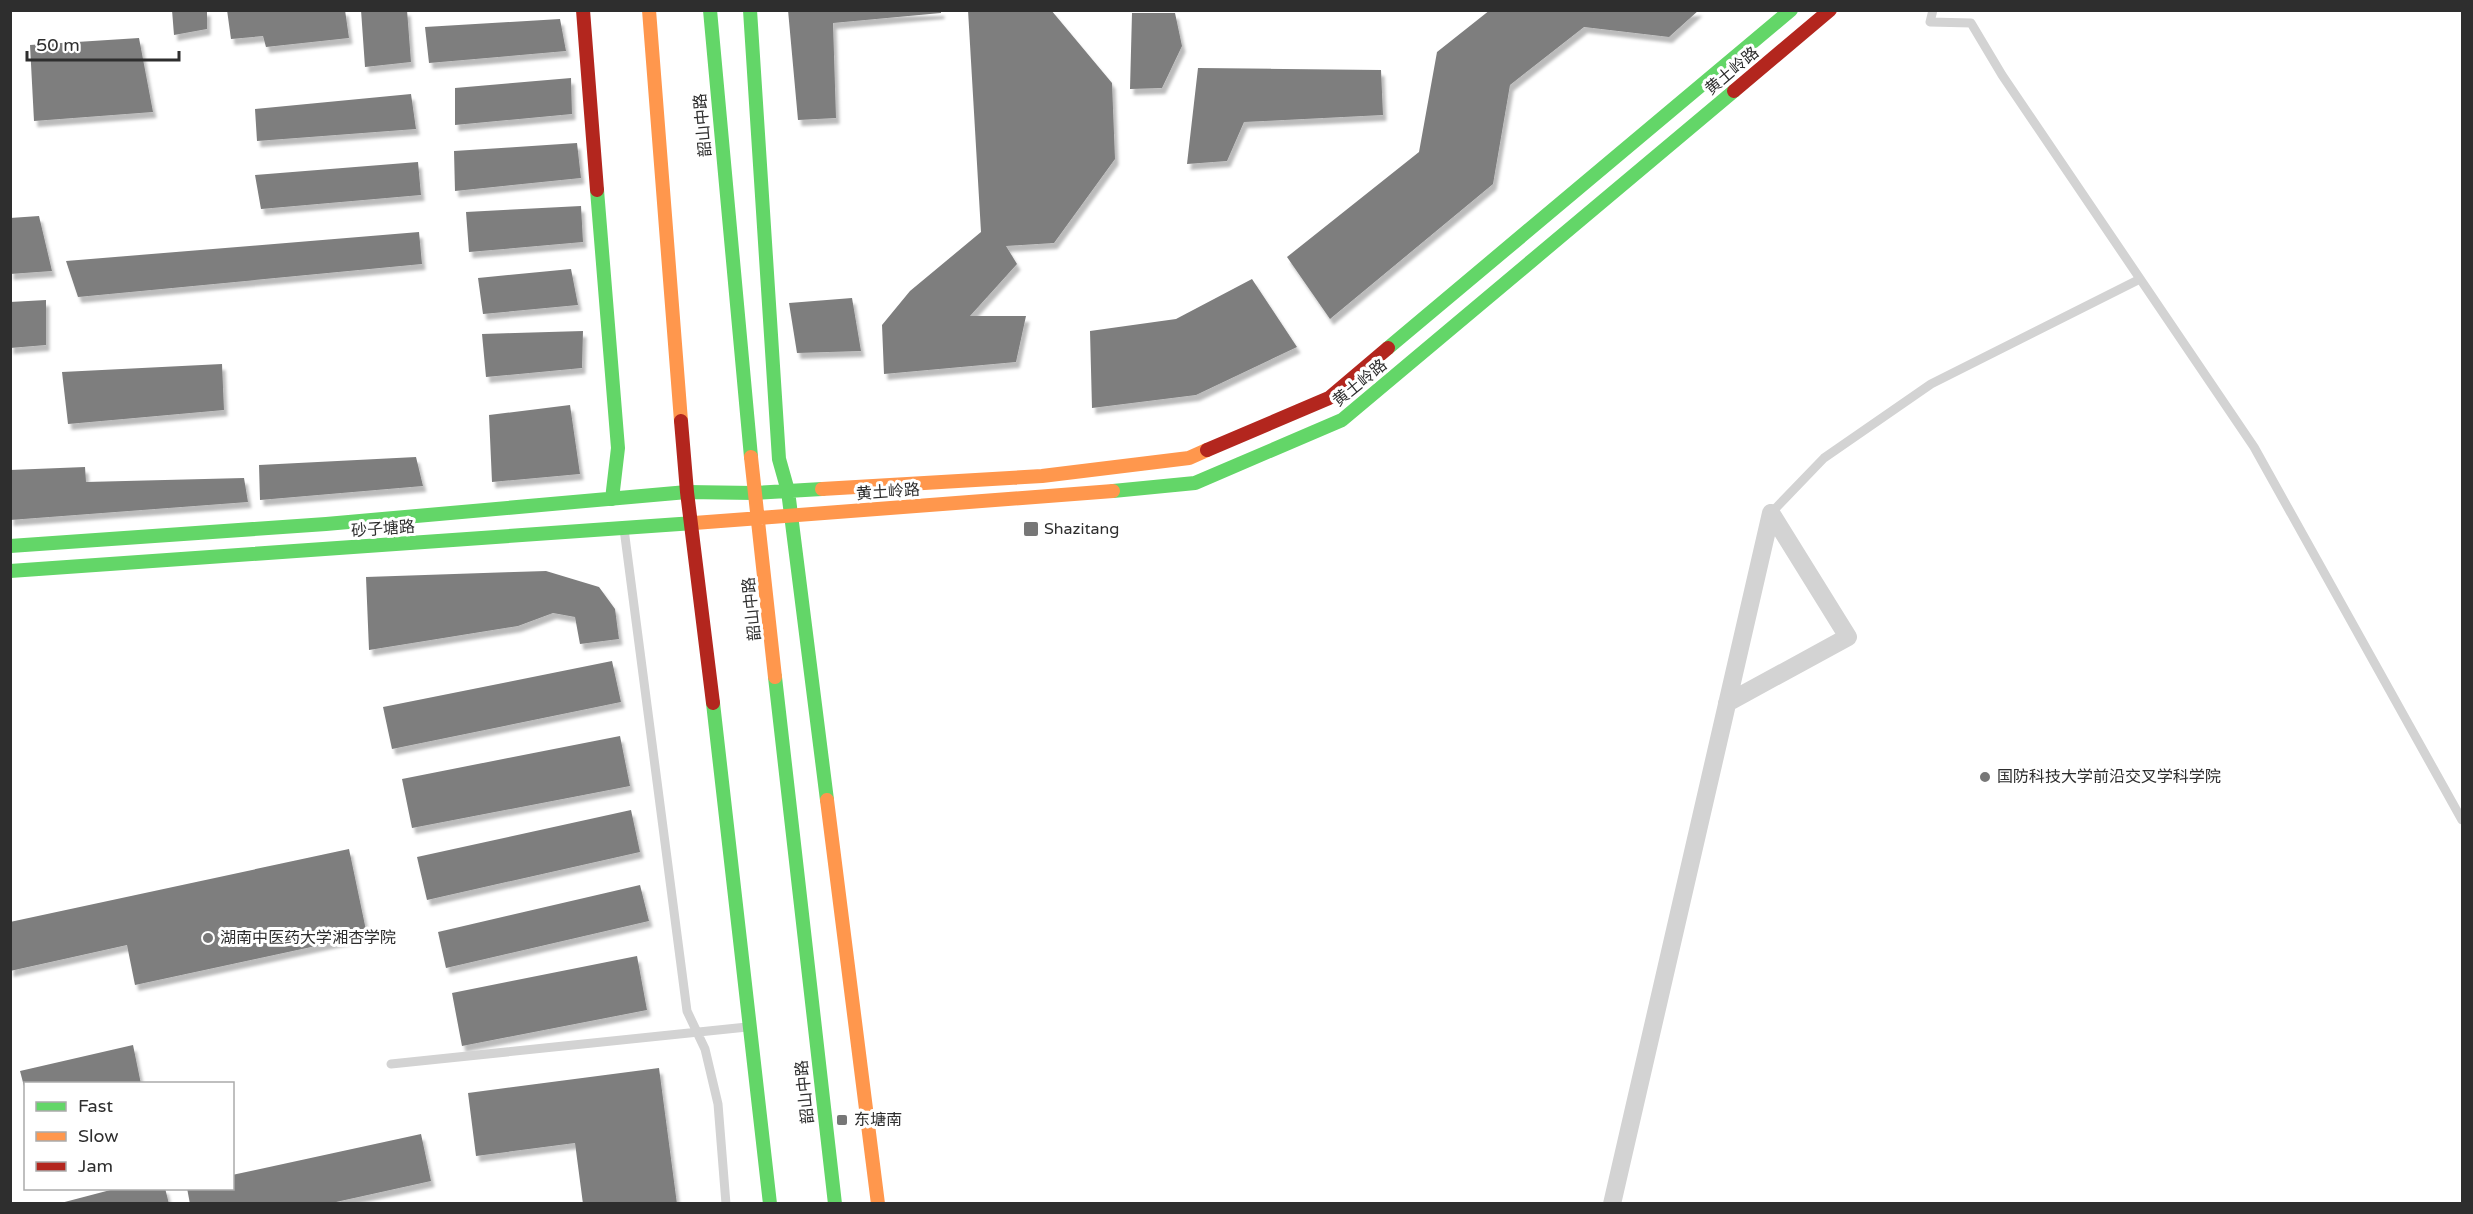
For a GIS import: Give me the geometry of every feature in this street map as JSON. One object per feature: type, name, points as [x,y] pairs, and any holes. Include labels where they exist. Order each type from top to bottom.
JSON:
[{"type":"street","points":[[583,10],[618,448],[612,499]]},
{"type":"street","points":[[649,10],[687,492],[693,522],[770,1203]]},
{"type":"street","name":"韶山中路","points":[[710,10],[754,493],[835,1203]]},
{"type":"street","points":[[750,10],[779,459],[788,491],[878,1203]]},
{"type":"street","name":"黄土岭路","points":[[754,493],[1042,476],[1189,458],[1329,398],[1791,10]]},
{"type":"street","name":"黄土岭路","points":[[758,518],[1056,497],[1195,483],[1342,420],[1830,10]]},
{"type":"street","name":"砂子塘路","points":[[10,546],[326,524],[687,492],[754,493]]},
{"type":"street","points":[[1612,1203],[1771,513]]},
{"type":"street","points":[[1727,703],[1848,637],[1771,513]]},
{"type":"street","name":"砂子塘路","points":[[10,571],[758,518]]},
{"type":"lane","points":[[1933,10],[1930,22],[1971,23],[2002,75],[2254,447],[2463,820]]},
{"type":"lane","points":[[1771,513],[1824,458],[1931,384],[2140,279]]},
{"type":"lane","points":[[623,527],[687,1011],[705,1049],[718,1104],[726,1203]]},
{"type":"lane","points":[[392,1064],[749,1027]]},
{"type":"building","points":[[172,10],[207,10],[207,29],[174,35]]},
{"type":"building","points":[[227,10],[345,10],[349,38],[266,47],[263,36],[231,39]]},
{"type":"building","points":[[361,10],[407,10],[411,62],[365,67]]},
{"type":"building","points":[[788,10],[941,10],[941,13],[833,23],[836,118],[798,120]]},
{"type":"building","points":[[968,10],[1051,10],[1112,83],[1115,159],[1054,243],[1006,246],[1017,264],[970,316],[1026,316],[1016,362],[884,374],[882,325],[910,291],[981,232]]},
{"type":"building","points":[[1490,10],[1699,10],[1669,37],[1584,27],[1510,85],[1493,184],[1330,319],[1287,257],[1419,152],[1437,52]]},
{"type":"building","points":[[1132,13],[1175,13],[1182,46],[1162,88],[1130,89]]},
{"type":"building","points":[[560,19],[566,51],[429,63],[425,27]]},
{"type":"building","points":[[139,38],[153,112],[34,121],[30,45]]},
{"type":"building","points":[[1198,68],[1381,70],[1383,115],[1244,122],[1227,161],[1187,164]]},
{"type":"building","points":[[571,78],[572,114],[455,125],[455,88]]},
{"type":"building","points":[[411,94],[416,129],[257,141],[255,109]]},
{"type":"building","points":[[577,143],[581,178],[455,191],[454,151]]},
{"type":"building","points":[[418,162],[421,195],[261,209],[255,175]]},
{"type":"building","points":[[581,206],[583,242],[469,252],[466,212]]},
{"type":"building","points":[[39,216],[52,271],[10,274],[10,218]]},
{"type":"building","points":[[419,232],[422,264],[78,297],[66,261]]},
{"type":"building","points":[[571,269],[578,305],[483,314],[478,278]]},
{"type":"building","points":[[1252,279],[1297,347],[1196,395],[1092,408],[1090,331],[1176,319]]},
{"type":"building","points":[[852,298],[861,351],[797,353],[789,303]]},
{"type":"building","points":[[46,300],[46,345],[10,348],[10,302]]},
{"type":"building","points":[[583,331],[582,368],[486,377],[482,334]]},
{"type":"building","points":[[222,364],[224,410],[68,424],[62,372]]},
{"type":"building","points":[[570,405],[580,474],[492,482],[489,415]]},
{"type":"building","points":[[416,457],[423,486],[260,500],[259,465]]},
{"type":"building","points":[[85,467],[86,482],[244,478],[248,502],[10,520],[10,470]]},
{"type":"building","points":[[546,571],[599,587],[615,609],[619,639],[580,644],[575,617],[553,613],[518,626],[369,650],[366,577]]},
{"type":"building","points":[[612,661],[621,702],[392,749],[383,707]]},
{"type":"building","points":[[620,736],[630,786],[412,828],[402,779]]},
{"type":"building","points":[[631,810],[640,852],[427,900],[417,857]]},
{"type":"building","points":[[349,849],[367,935],[135,985],[127,945],[10,971],[10,922]]},
{"type":"building","points":[[640,885],[649,921],[446,968],[438,932]]},
{"type":"building","points":[[637,956],[647,1010],[462,1046],[452,993]]},
{"type":"building","points":[[133,1045],[141,1082],[24,1082],[24,1086],[20,1071]]},
{"type":"building","points":[[659,1068],[677,1204],[583,1204],[575,1143],[476,1156],[468,1093]]},
{"type":"building","points":[[421,1134],[431,1181],[327,1204],[190,1204],[187,1190],[234,1190],[234,1175]]},
{"type":"building","points":[[110,1190],[166,1190],[169,1204],[57,1204]]},
{"type":"traffic: fast","points":[[710,10],[751,457]]},
{"type":"traffic: fast","points":[[750,10],[779,459],[788,491],[827,800]]},
{"type":"traffic: fast","points":[[1388,348],[1791,10]]},
{"type":"traffic: fast","points":[[1113,491],[1195,483],[1342,420],[1734,91]]},
{"type":"traffic: fast","points":[[597,190],[618,448],[612,499]]},
{"type":"traffic: fast","points":[[10,546],[326,524],[687,492],[754,493],[822,489]]},
{"type":"traffic: fast","points":[[10,571],[694,523]]},
{"type":"traffic: fast","points":[[775,677],[835,1204]]},
{"type":"traffic: fast","points":[[713,703],[770,1204]]},
{"type":"traffic: slow","points":[[649,10],[681,421]]},
{"type":"traffic: slow","points":[[822,489],[1042,476],[1189,458],[1207,450]]},
{"type":"traffic: slow","points":[[751,457],[775,677]]},
{"type":"traffic: slow","points":[[694,523],[1113,491]]},
{"type":"traffic: slow","points":[[827,800],[878,1204]]},
{"type":"traffic: jam","points":[[583,10],[597,190]]},
{"type":"traffic: jam","points":[[1734,91],[1830,10]]},
{"type":"traffic: jam","points":[[1207,450],[1329,398],[1388,348]]},
{"type":"traffic: jam","points":[[681,421],[687,492],[713,703]]},
{"type":"place","name":"Shazitang","points":[[1031,529]]},
{"type":"place","name":"国防科技大学前沿交叉学科学院","points":[[1985,777]]},
{"type":"place","name":"湖南中医药大学湘杏学院","points":[[208,938]]},
{"type":"place","name":"东塘南","points":[[842,1120]]}]
